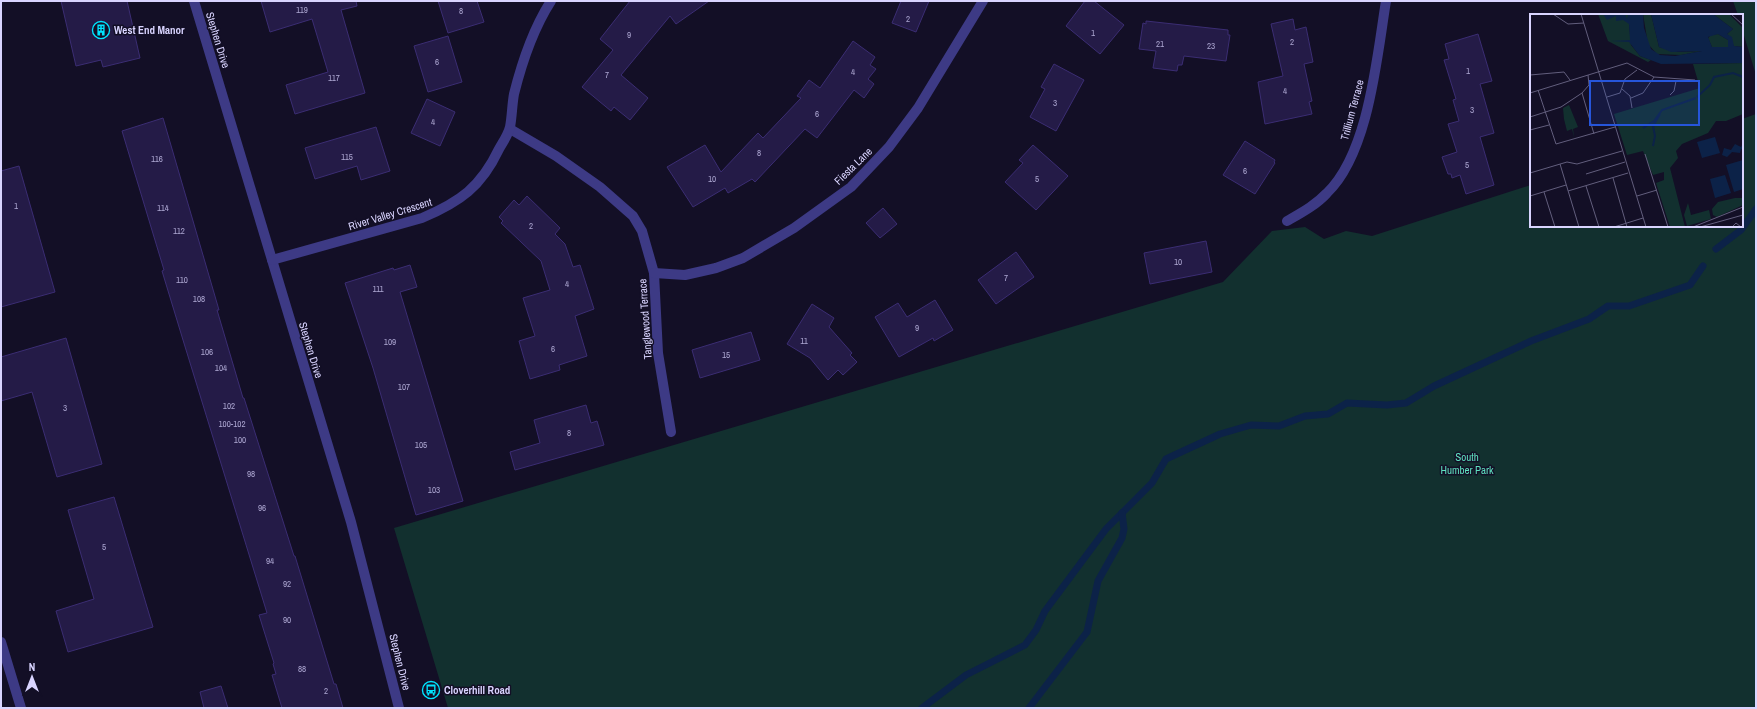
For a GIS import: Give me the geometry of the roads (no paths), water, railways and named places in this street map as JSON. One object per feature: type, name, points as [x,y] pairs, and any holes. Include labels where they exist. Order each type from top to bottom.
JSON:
[{"type":"street","name":"Stephen Drive","points":[[194,1],[351,522],[399,708]]},
{"type":"street","name":"River Valley Crescent","points":[[272,260],[422,218],[444,209],[478,184],[491,167],[510,128],[514,96],[520,70],[530,42],[551,1]]},
{"type":"street","name":"Fiesta Lane","points":[[654,273],[686,275],[716,268],[743,258],[794,228],[851,187],[889,147],[918,108],[983,1]]},
{"type":"street","name":"Trillium Terrace","points":[[1288,221],[1328,193],[1353,154],[1361,133],[1370,96],[1386,1]]},
{"type":"street","name":"Tanglewood Terrace","points":[[510,128],[556,156],[586,177],[633,216],[642,231],[654,273],[658,353],[671,432]]},
{"type":"street","points":[[1,642],[21,708]]},
{"type":"waterway","points":[[1716,249],[1741,230],[1756,209]]},
{"type":"waterway","points":[[922,708],[966,675],[1025,645],[1036,630],[1045,611],[1106,529],[1152,483],[1166,459],[1220,434],[1251,425],[1279,426],[1305,416],[1328,414],[1347,403],[1387,405],[1406,403],[1434,386],[1531,341],[1589,319],[1608,306],[1629,306],[1690,285],[1703,266]]},
{"type":"waterway","points":[[1029,708],[1087,632],[1098,581],[1122,538],[1124,529],[1122,513]]},
{"type":"place","name":"West End Manor","points":[[101,30]]},
{"type":"place","name":"Cloverhill Road","points":[[431,690]]},
{"type":"park label","name":"South Humber Park","points":[[1467,463]]}]
